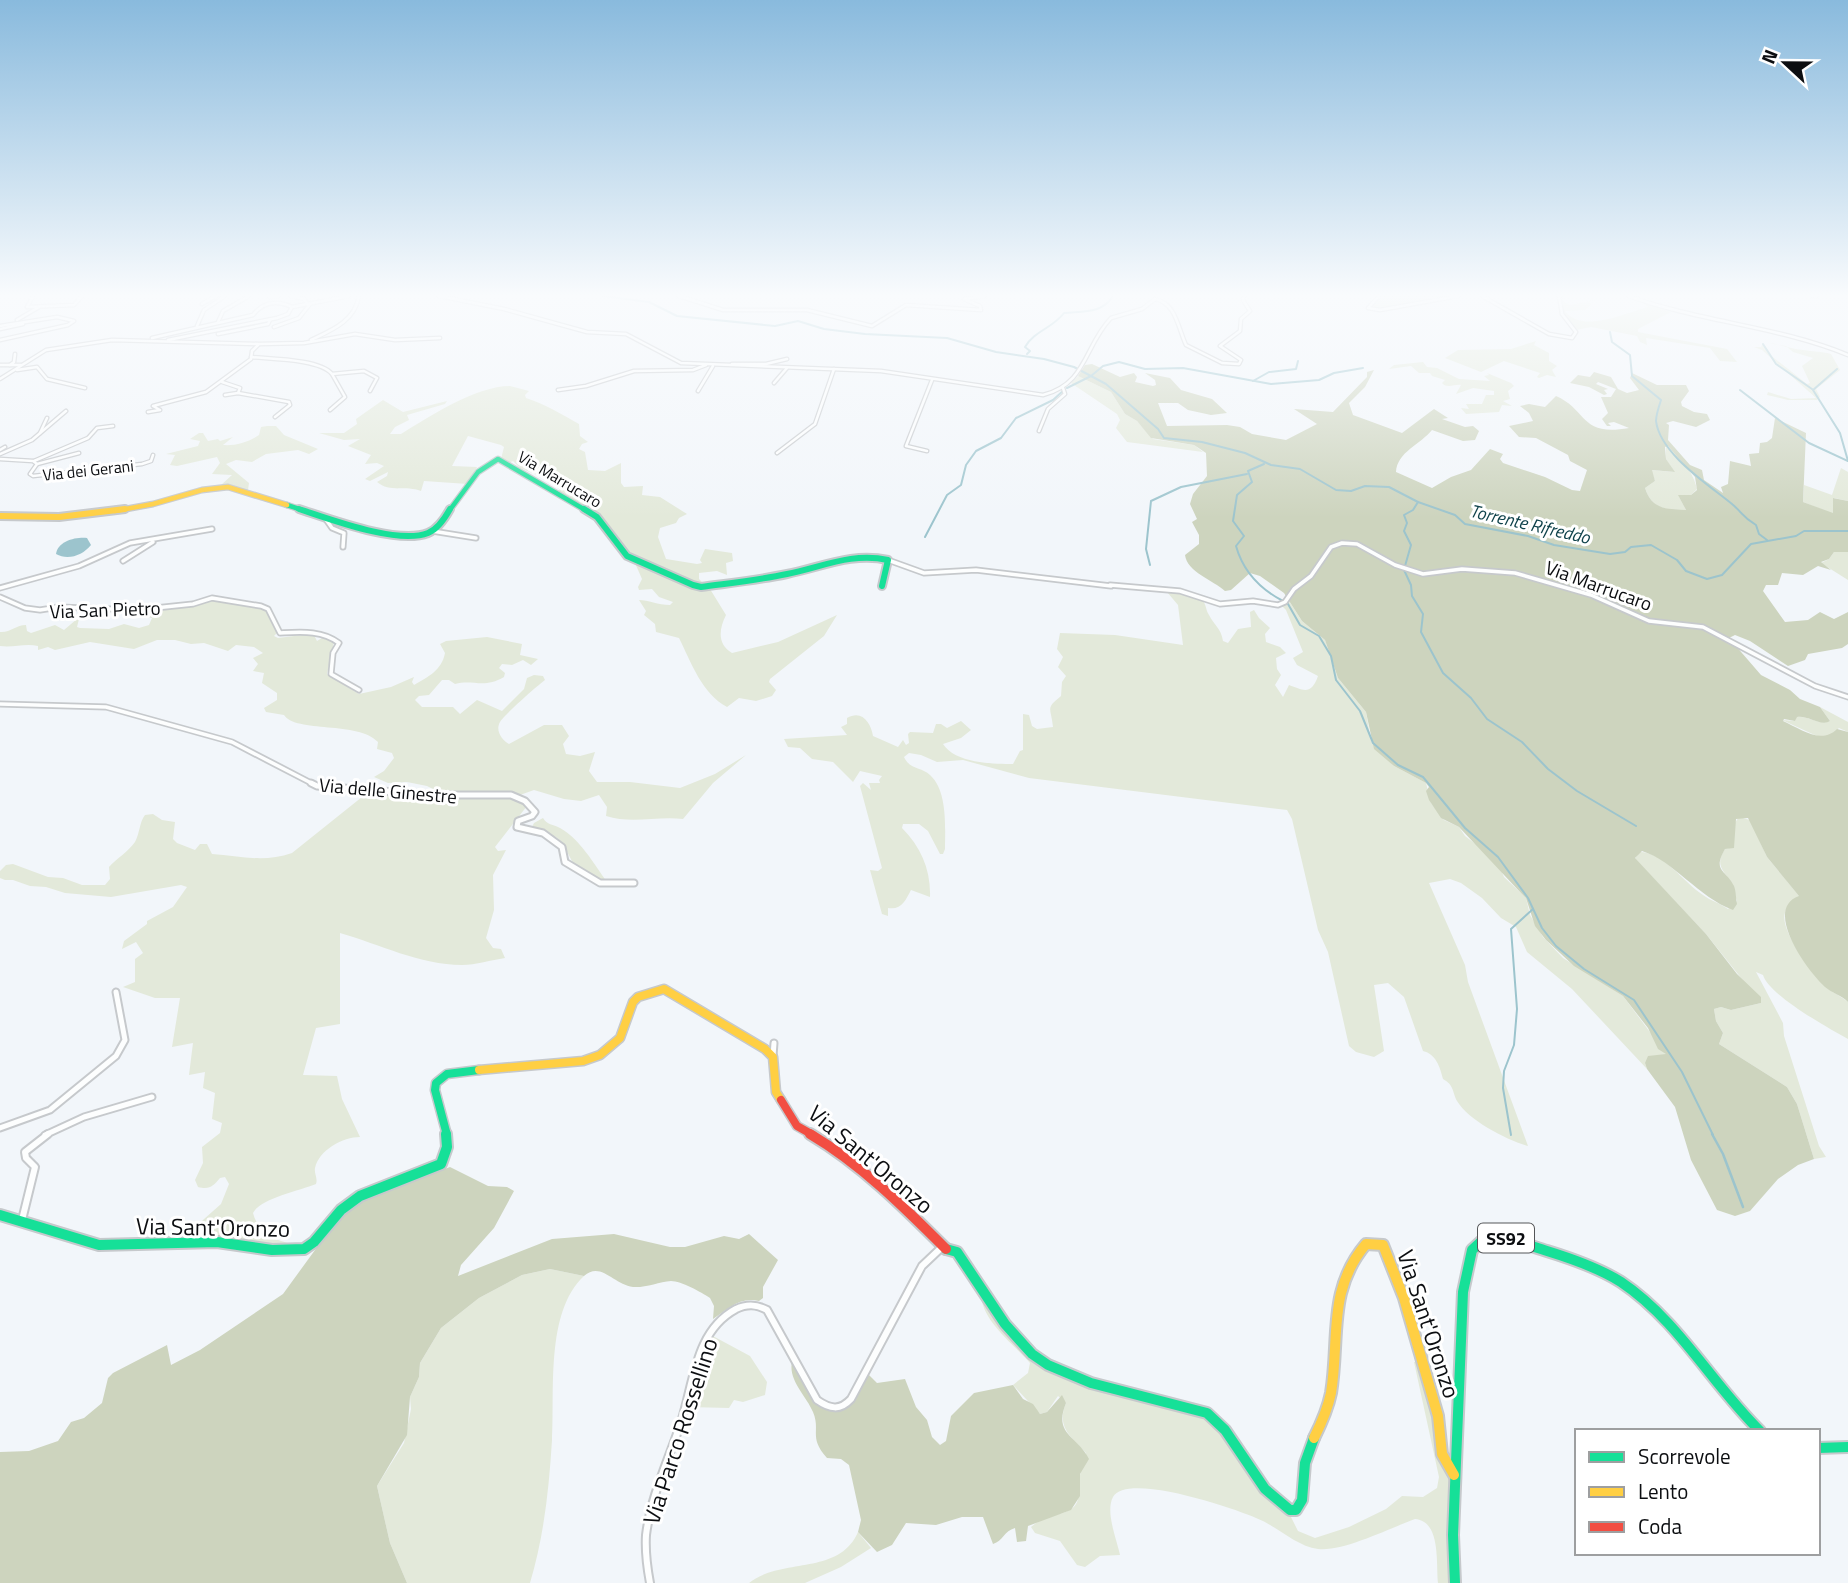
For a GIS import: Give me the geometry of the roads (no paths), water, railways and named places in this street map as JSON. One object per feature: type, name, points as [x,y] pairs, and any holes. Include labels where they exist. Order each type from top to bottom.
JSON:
[{"type":"street","points":[[0,379],[20,370]]},
{"type":"street","points":[[39,370],[47,379],[85,388]]},
{"type":"street","points":[[148,412],[160,410],[153,406],[206,392],[235,370]]},
{"type":"street","points":[[329,370],[345,397],[330,410]]},
{"type":"street","points":[[558,390],[586,386],[629,372],[693,370]]},
{"type":"street","points":[[698,391],[711,370]]},
{"type":"street","points":[[774,383],[785,370]]},
{"type":"street","points":[[778,453],[814,424],[834,370]]},
{"type":"street","points":[[855,370],[881,371],[1050,394],[1063,388],[1079,370]]},
{"type":"street","points":[[332,374],[365,371],[374,374],[377,378],[370,391]]},
{"type":"street","points":[[927,451],[908,448],[906,442],[932,380]]},
{"type":"street","points":[[221,382],[240,388],[238,393]]},
{"type":"street","points":[[1039,431],[1048,409],[1065,394],[1063,388]]},
{"type":"street","points":[[225,395],[238,393],[289,402],[290,405],[275,417]]},
{"type":"street","name":"Via dei Gerani","points":[[0,452],[21,446],[40,434],[66,411]]},
{"type":"street","points":[[40,434],[47,418]]},
{"type":"street","name":"Via dei Gerani","points":[[113,426],[97,428],[88,438],[35,463],[30,474],[33,476],[142,464],[151,461],[153,455]]},
{"type":"street","name":"Via dei Gerani","points":[[0,452],[5,447]]},
{"type":"street","name":"Via dei Gerani","points":[[0,459],[35,463],[79,453]]},
{"type":"street","name":"Via Marrucaro","points":[[432,531],[486,464],[498,459],[597,517],[622,546],[627,556],[643,565],[701,587],[790,574],[834,559],[873,557],[924,573],[976,570],[1180,591],[1220,604],[1253,601],[1278,605],[1286,601],[1294,589],[1311,576],[1328,550],[1338,544],[1357,544],[1395,565],[1423,574],[1461,569],[1515,573],[1588,593],[1643,619],[1703,627],[1734,640],[1815,687],[1848,697]]},
{"type":"street","points":[[0,516],[59,517],[98,514],[153,504],[202,490],[228,487],[325,517],[411,537],[432,531],[475,538]]},
{"type":"street","points":[[325,517],[332,528],[344,533],[343,547]]},
{"type":"street","points":[[0,588],[79,566],[131,543],[212,529]]},
{"type":"street","points":[[123,561],[157,539]]},
{"type":"street","points":[[882,586],[888,560]]},
{"type":"street","name":"Via San Pietro","points":[[0,597],[25,608],[40,610],[59,607],[136,610],[193,604],[212,598],[261,606],[268,608],[280,632],[313,632],[336,640],[339,643],[333,653],[331,674],[359,690]]},
{"type":"street","name":"Via delle Ginestre","points":[[0,705],[85,704],[123,711],[232,743],[317,786],[434,795],[511,795],[525,801],[534,810],[532,816],[519,821],[517,827],[543,833],[562,847],[565,862],[600,883],[634,883]]},
{"type":"street","name":"Via Sant'Oronzo","points":[[0,1215],[99,1245],[218,1242],[272,1250],[304,1249],[314,1242],[341,1210],[360,1196],[441,1164],[447,1155],[448,1144],[435,1090],[435,1082],[440,1076],[583,1061],[600,1055],[620,1038],[633,1002],[638,997],[664,989],[673,992],[773,1056]]},
{"type":"street","points":[[0,1128],[51,1110],[116,1056],[125,1040],[116,992]]},
{"type":"street","name":"Via Sant'Oronzo","points":[[774,1042],[776,1092],[797,1126],[829,1145],[895,1198],[942,1248],[953,1250],[961,1256],[1005,1324],[1032,1354],[1048,1365],[1091,1383],[1207,1413],[1225,1430],[1265,1489],[1293,1511],[1302,1502],[1308,1455],[1330,1402],[1336,1314],[1342,1285],[1360,1247],[1369,1243],[1383,1245],[1404,1298],[1438,1416],[1442,1454],[1455,1476]]},
{"type":"street","points":[[22,1221],[35,1167],[26,1158],[25,1152],[32,1144],[74,1123],[152,1097]]},
{"type":"street","name":"SS92","points":[[1455,1583],[1452,1535],[1464,1268],[1471,1248],[1486,1237],[1507,1238],[1562,1255],[1621,1282],[1649,1305],[1731,1404],[1758,1429]]},
{"type":"street","name":"Via Parco Rossellino","points":[[650,1583],[645,1542],[653,1500],[688,1401],[701,1351],[718,1322],[743,1306],[755,1305],[764,1308],[770,1313],[813,1396],[825,1406],[838,1409],[850,1399],[926,1260],[942,1248]]},
{"type":"street","points":[[1820,1448],[1848,1447]]},
{"type":"water","points":[[87,538],[91,545],[84,552],[70,557],[56,554],[60,546],[68,541]]},
{"type":"waterway","name":"Torrente Rifreddo","points":[[1079,370],[1091,376]]},
{"type":"waterway","points":[[1091,376],[1098,370]]},
{"type":"waterway","points":[[1193,370],[1253,381]]},
{"type":"waterway","points":[[1253,381],[1269,372],[1288,370]]},
{"type":"waterway","points":[[1253,381],[1271,384],[1319,380],[1334,373],[1352,370]]},
{"type":"waterway","points":[[1631,370],[1632,376],[1661,400],[1656,421],[1666,445],[1687,468],[1756,525],[1759,534],[1767,540]]},
{"type":"waterway","points":[[1784,370],[1812,389]]},
{"type":"waterway","points":[[1740,390],[1809,443],[1848,461],[1840,433],[1813,390],[1836,370]]},
{"type":"waterway","points":[[1067,388],[1091,376]]},
{"type":"waterway","name":"Torrente Rifreddo","points":[[1091,376],[1106,384],[1158,429],[1164,438],[1202,442],[1245,453],[1271,465],[1300,469],[1336,490],[1351,491],[1365,486],[1389,487],[1418,502]]},
{"type":"waterway","points":[[925,537],[947,495],[961,485],[966,465],[976,451],[1001,438],[1016,418],[1053,400],[1064,390]]},
{"type":"waterway","points":[[1264,464],[1248,471],[1252,482],[1237,495],[1233,521],[1244,536],[1236,546],[1243,563],[1254,578],[1267,591],[1283,601]]},
{"type":"waterway","points":[[1150,565],[1146,549],[1151,501],[1181,487],[1247,474]]},
{"type":"waterway","points":[[1405,566],[1411,545],[1404,531],[1407,523],[1404,515],[1413,510],[1418,502]]},
{"type":"waterway","name":"Torrente Rifreddo","points":[[1418,502],[1455,515],[1465,524],[1528,536],[1554,545],[1610,554],[1625,552],[1631,547],[1651,545],[1677,560],[1686,571],[1707,579],[1722,575],[1751,544],[1796,536],[1804,531],[1848,531]]},
{"type":"waterway","points":[[1404,570],[1411,585],[1412,596],[1423,614],[1421,632],[1443,673],[1471,698],[1487,719],[1522,742],[1548,769],[1577,791],[1636,826]]},
{"type":"waterway","points":[[1288,604],[1300,625],[1319,636],[1331,656],[1336,680],[1360,711],[1373,743],[1398,765],[1423,777],[1465,828],[1498,857],[1528,898],[1542,928],[1556,946],[1584,969],[1634,1000],[1682,1072],[1713,1135]]},
{"type":"waterway","points":[[1511,1135],[1503,1088],[1504,1071],[1514,1045],[1517,1009],[1511,929],[1533,909]]},
{"type":"waterway","points":[[1712,1134],[1723,1154],[1743,1207]]}]
